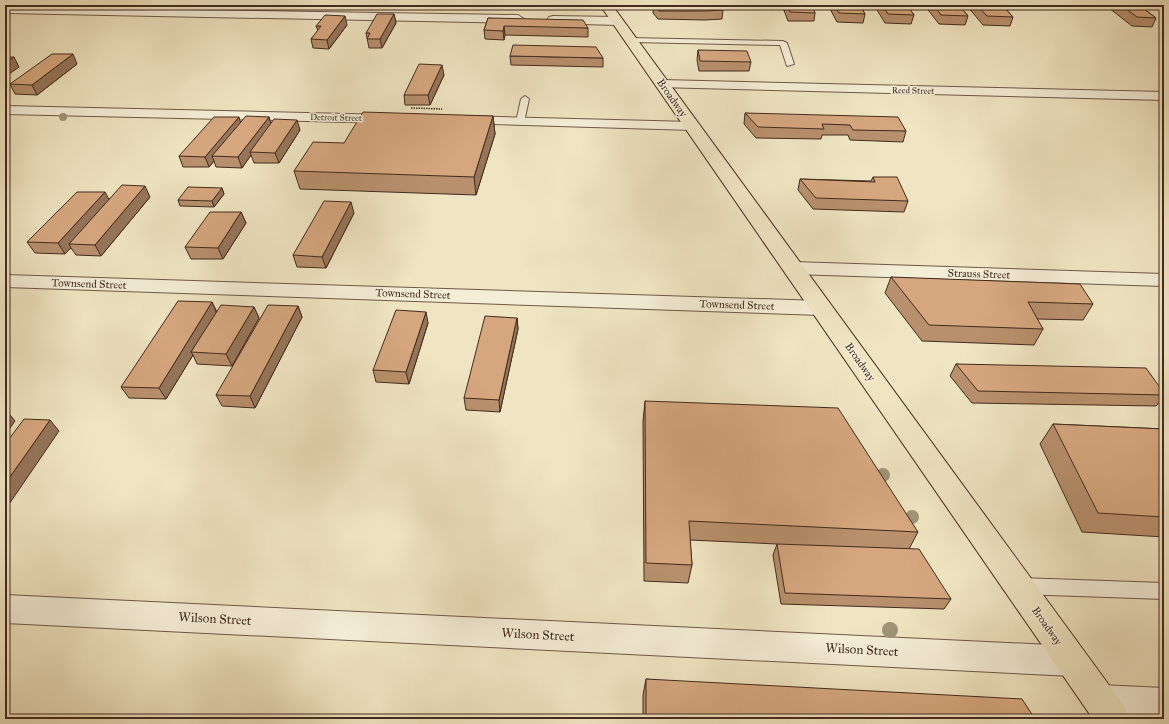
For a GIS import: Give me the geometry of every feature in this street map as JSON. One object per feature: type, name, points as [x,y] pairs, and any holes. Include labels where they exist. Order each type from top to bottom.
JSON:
[{"type":"main road","name":"Broadway","points":[[612,13],[1107,710]]},
{"type":"street","points":[[5,10],[535,19],[612,13]]},
{"type":"street","name":"Reed Street","points":[[662,84],[1164,96]]},
{"type":"street","name":"Detroit Street","points":[[5,110],[401,119]]},
{"type":"street","points":[[449,120],[692,126]]},
{"type":"street","name":"Strauss Street","points":[[793,268],[1164,280]]},
{"type":"street","name":"Townsend Street","points":[[5,281],[821,308]]},
{"type":"street","name":"Wilson Street","points":[[5,610],[1072,661]]},
{"type":"street","points":[[1107,710],[1164,704]]},
{"type":"lane","points":[[631,40],[783,43],[790,64]]},
{"type":"lane","points":[[520,122],[525,99]]},
{"type":"lane","points":[[1019,586],[1164,591]]},
{"type":"building","points":[[655,5],[722,5],[723,10],[659,11]]},
{"type":"building","points":[[787,5],[812,5],[815,13],[790,12]]},
{"type":"building","points":[[835,5],[860,5],[865,14],[839,13]]},
{"type":"building","points":[[882,5],[907,5],[914,15],[888,14]]},
{"type":"building","points":[[934,5],[959,5],[968,16],[941,15]]},
{"type":"building","points":[[977,5],[1002,5],[1013,17],[987,16]]},
{"type":"building","points":[[1121,5],[1139,5],[1156,18],[1137,17]]},
{"type":"building","points":[[377,14],[394,14],[380,39],[367,39],[370,33],[366,33]]},
{"type":"building","points":[[325,15],[345,16],[327,40],[311,39],[321,26],[316,26]]},
{"type":"building","points":[[488,18],[583,20],[588,28],[504,26],[503,31],[484,30]]},
{"type":"building","points":[[513,45],[596,47],[603,58],[510,56]]},
{"type":"building","points":[[698,50],[747,51],[751,62],[700,61]]},
{"type":"building","points":[[52,54],[73,54],[32,85],[10,84]]},
{"type":"building","points":[[5,57],[14,57],[5,63]]},
{"type":"building","points":[[419,64],[442,65],[428,95],[404,95]]},
{"type":"building","points":[[363,112],[493,116],[474,177],[294,171],[313,142],[344,143]]},
{"type":"building","points":[[745,113],[898,117],[906,131],[853,130],[850,125],[822,124],[824,129],[758,127]]},
{"type":"building","points":[[246,116],[269,117],[238,157],[212,156]]},
{"type":"building","points":[[214,117],[239,117],[205,157],[179,156]]},
{"type":"building","points":[[274,119],[297,120],[275,153],[250,152]]},
{"type":"building","points":[[873,177],[897,177],[908,201],[816,198],[800,179],[875,182]]},
{"type":"building","points":[[122,185],[145,186],[95,245],[69,244]]},
{"type":"building","points":[[188,187],[222,188],[212,201],[178,200]]},
{"type":"building","points":[[77,192],[105,192],[58,243],[27,242]]},
{"type":"building","points":[[324,201],[351,202],[322,257],[293,255]]},
{"type":"building","points":[[210,212],[241,212],[218,248],[185,247]]},
{"type":"building","points":[[891,277],[1080,284],[1093,304],[1028,302],[1043,329],[929,325]]},
{"type":"building","points":[[178,301],[212,302],[159,388],[121,387]]},
{"type":"building","points":[[221,305],[254,307],[226,354],[191,352]]},
{"type":"building","points":[[268,305],[298,306],[250,396],[216,395]]},
{"type":"building","points":[[396,310],[426,312],[406,372],[373,370]]},
{"type":"building","points":[[485,316],[517,318],[499,400],[464,398]]},
{"type":"building","points":[[956,364],[1146,368],[1164,395],[978,391]]},
{"type":"building","points":[[645,401],[838,408],[918,532],[689,521],[692,565],[646,563]]},
{"type":"building","points":[[24,419],[50,420],[5,484],[5,443]]},
{"type":"building","points":[[1053,424],[1164,429],[1164,517],[1098,513]]},
{"type":"building","points":[[777,544],[919,549],[951,599],[785,593]]},
{"type":"building","points":[[646,679],[1022,699],[1035,719],[646,719]]}]
